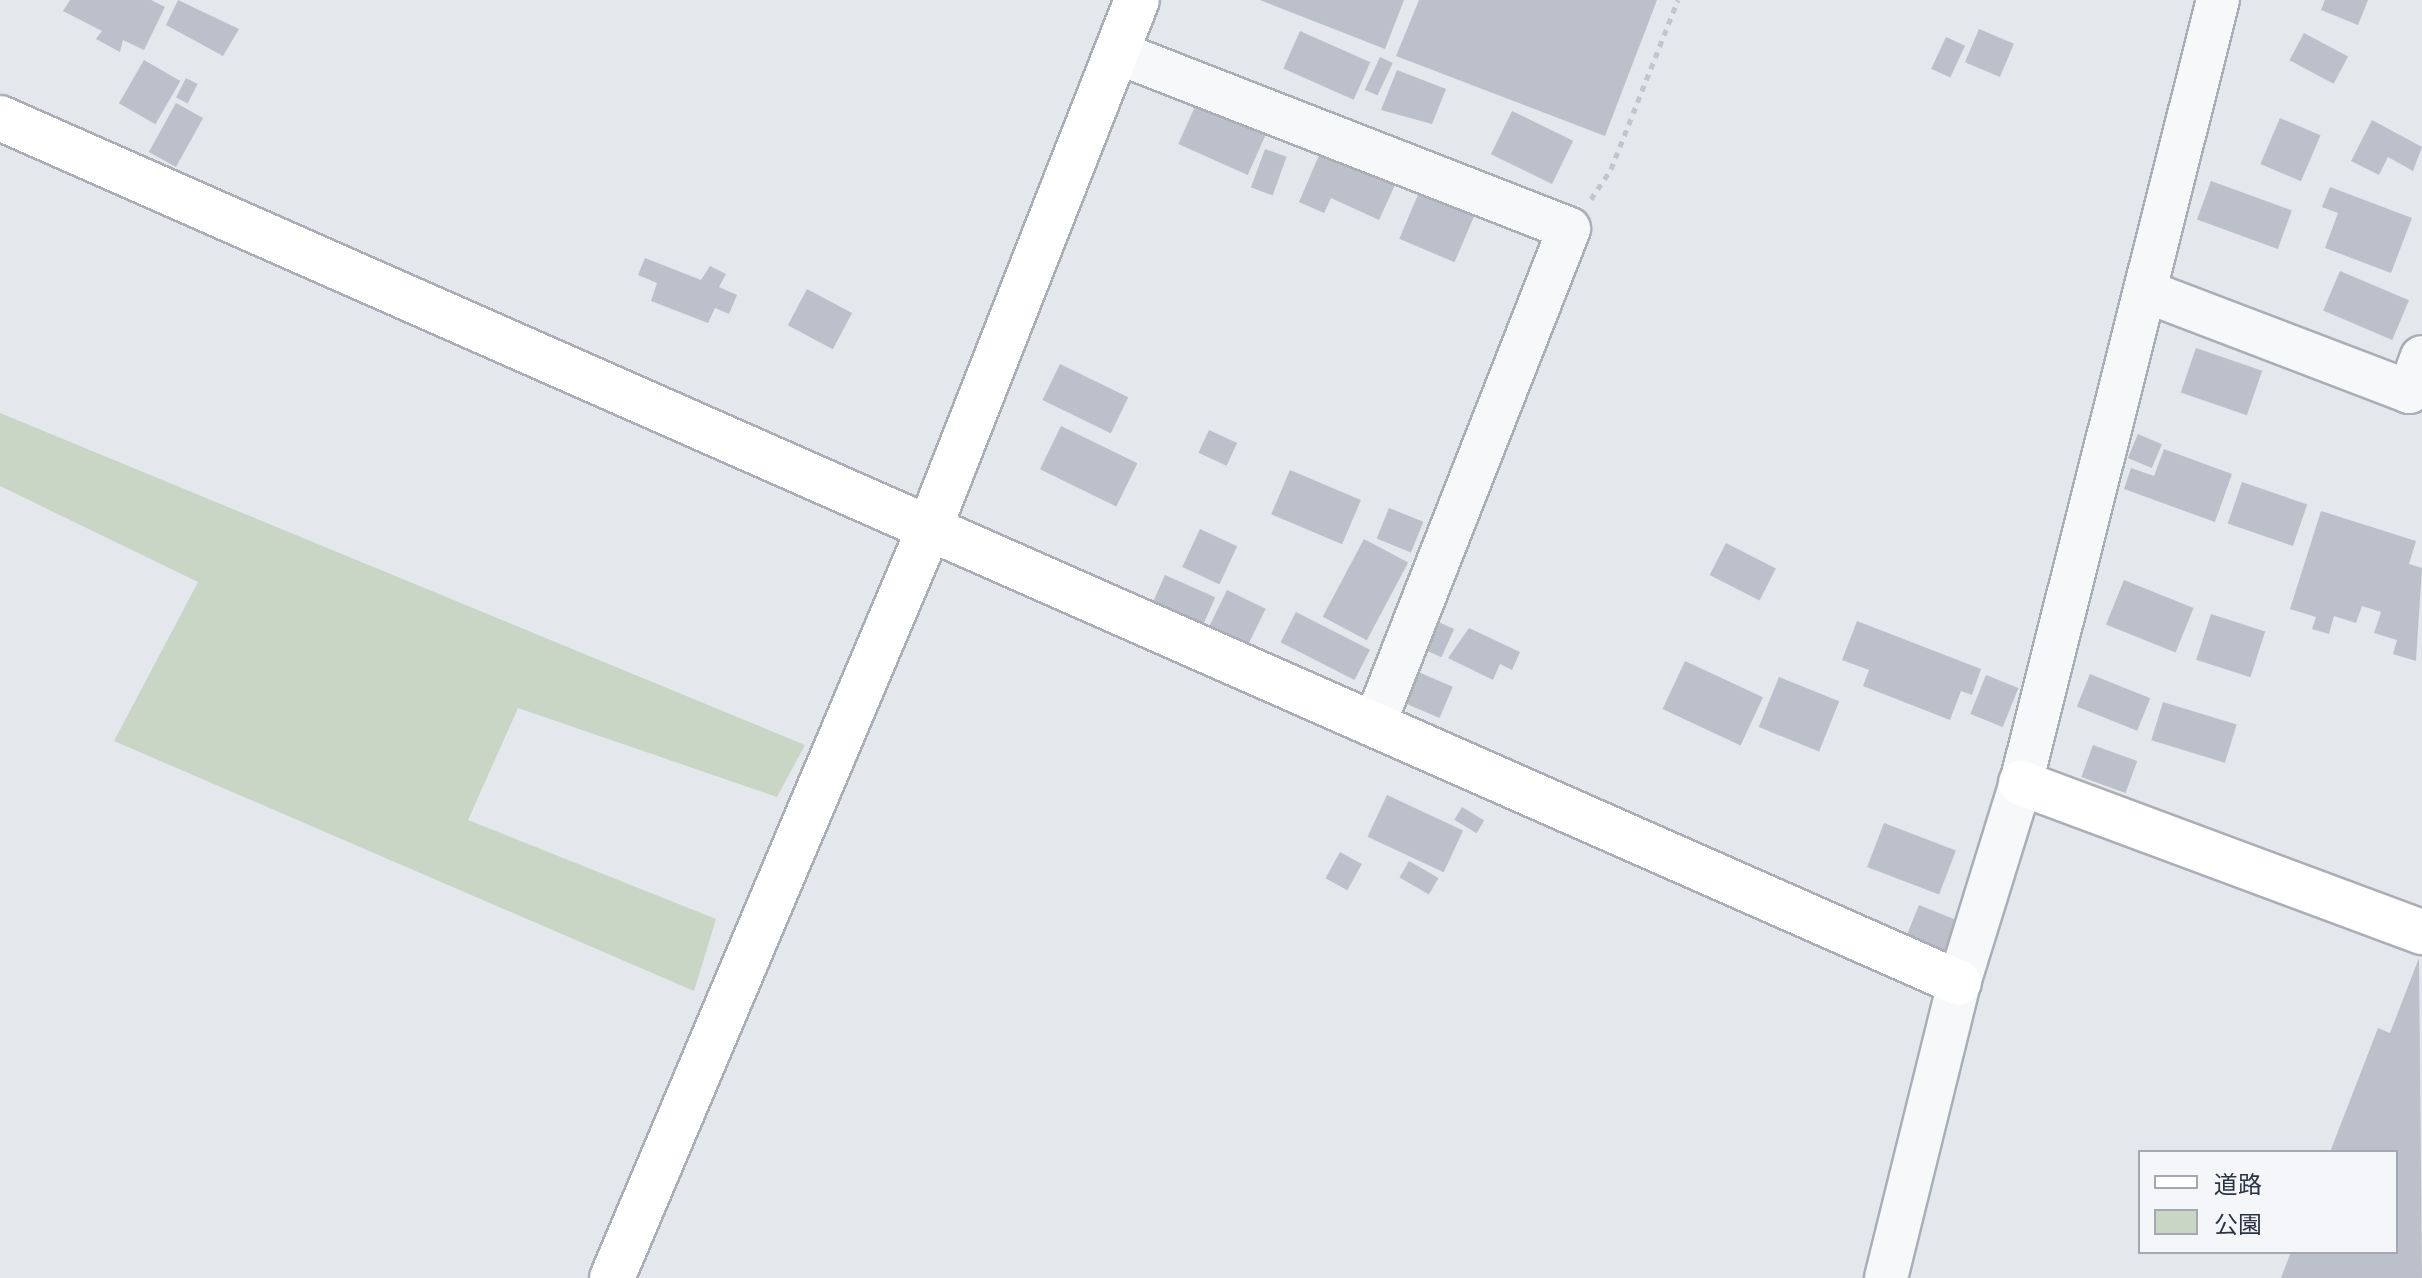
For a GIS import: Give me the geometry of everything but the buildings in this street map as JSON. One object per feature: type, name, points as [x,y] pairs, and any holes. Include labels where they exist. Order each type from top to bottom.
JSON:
[{"type":"street","points":[[612,1278],[929,529],[1137,0]]},
{"type":"street","points":[[1886,1278],[1959,983],[2021,783],[2218,0]]},
{"type":"street","points":[[1116,52],[1569,229],[1374,725]]},
{"type":"street","points":[[0,118],[1959,983]]},
{"type":"street","points":[[2145,291],[2409,392],[2422,357]]},
{"type":"street","points":[[2021,783],[2422,932]]},
{"type":"path","points":[[1569,229],[1611,169],[1678,0]]},
{"type":"green space","points":[[0,413],[805,745],[777,797],[518,708],[468,820],[716,919],[694,991],[114,741],[198,582],[0,486]]}]
